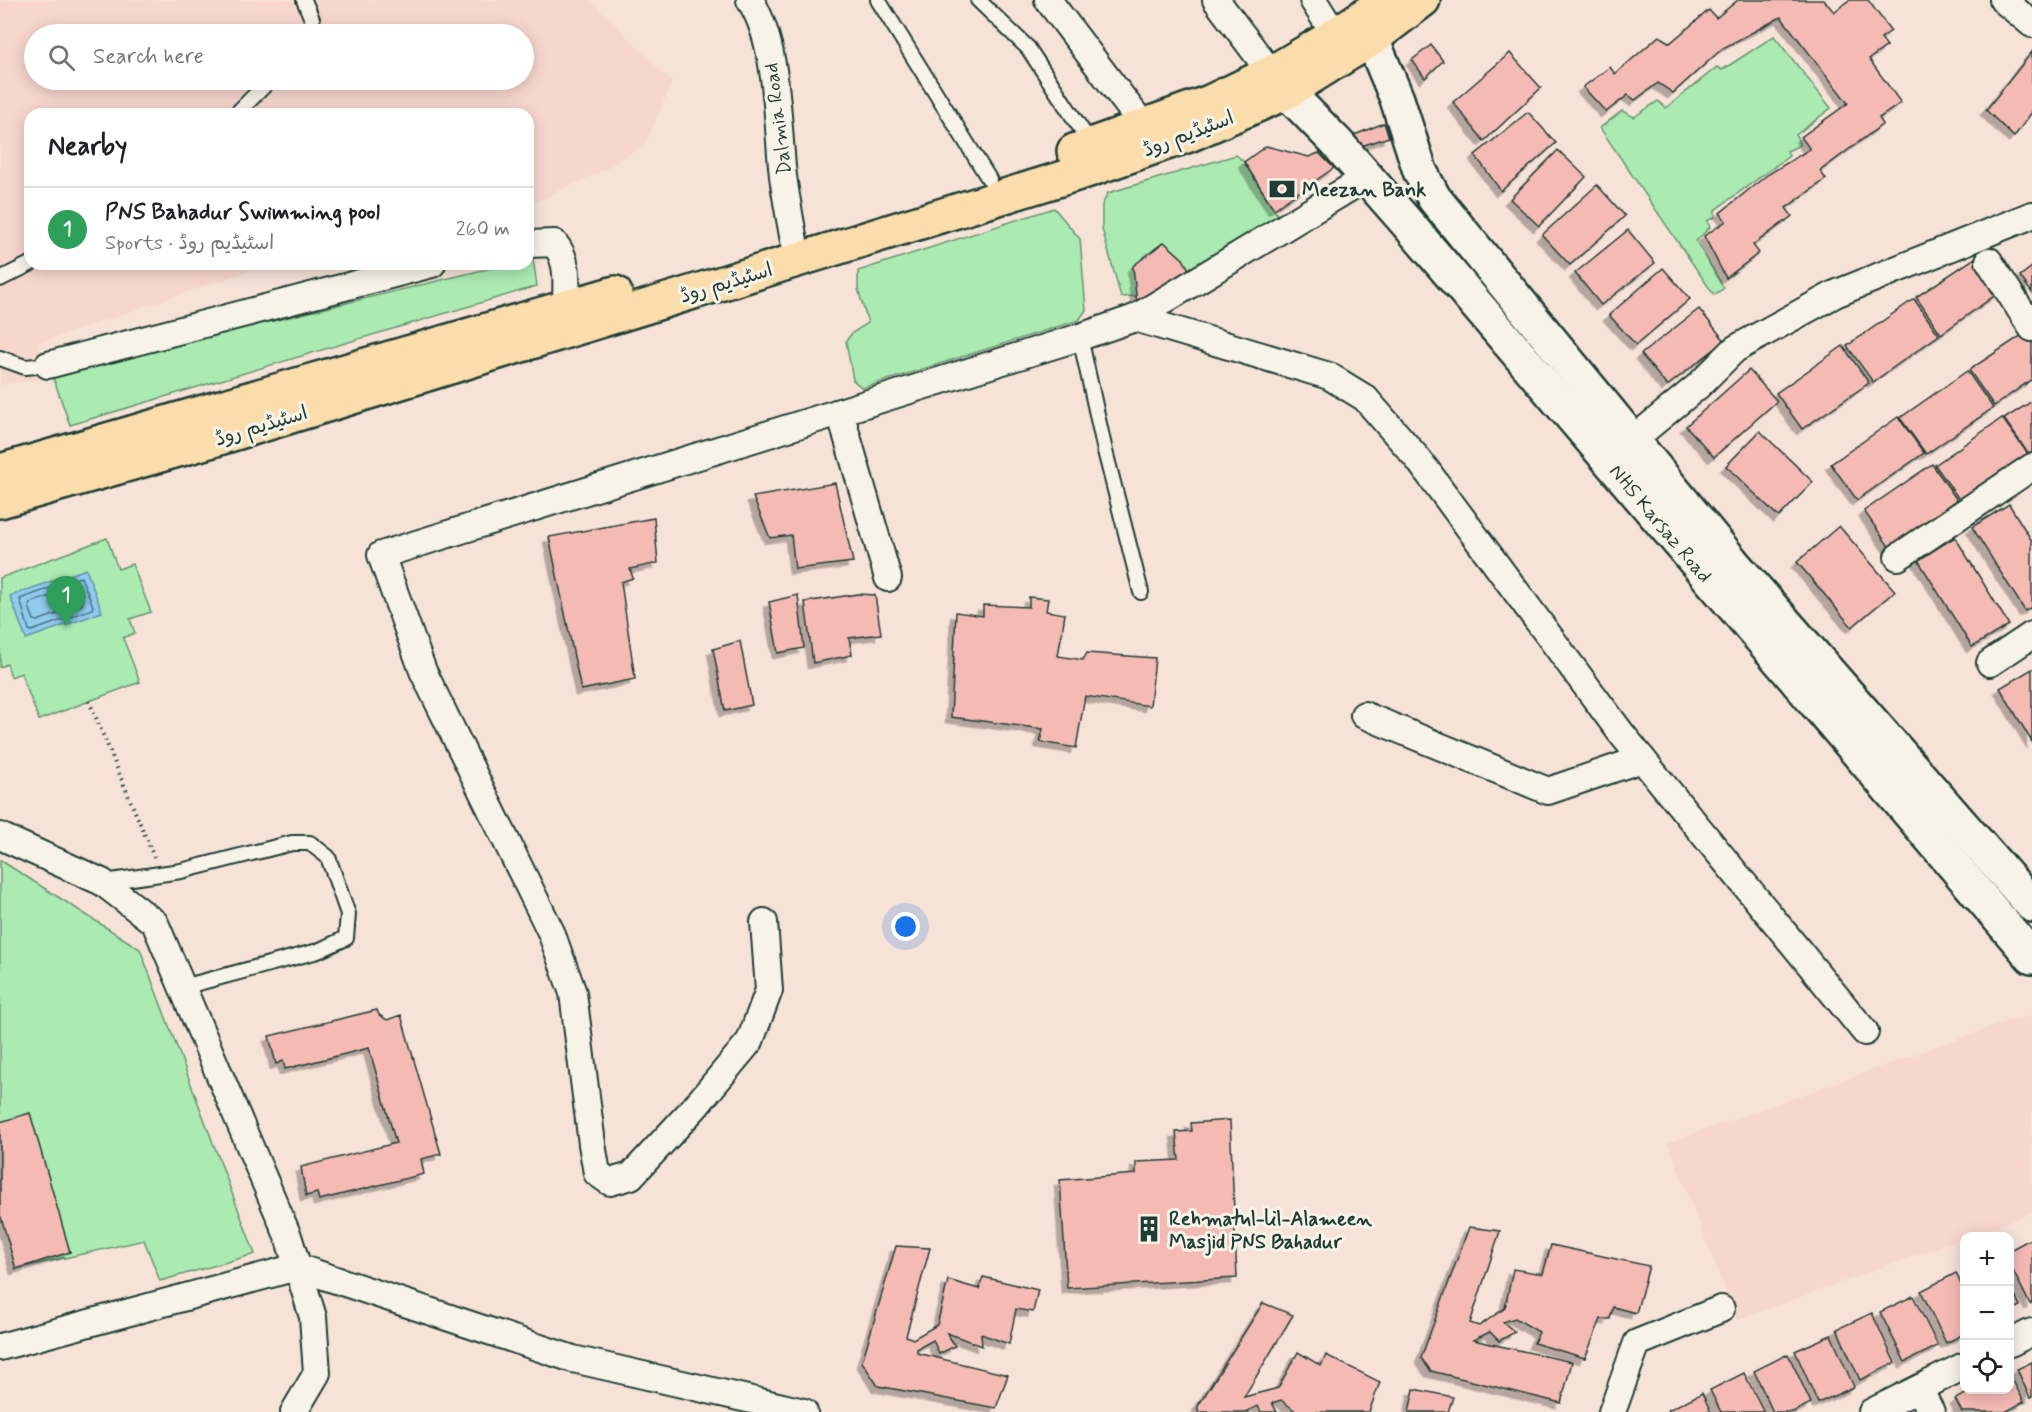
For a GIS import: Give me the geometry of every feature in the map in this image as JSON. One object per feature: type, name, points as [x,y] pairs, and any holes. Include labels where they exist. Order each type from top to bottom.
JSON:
[{"type":"main road","name":"اسٹیڈیم روڈ","points":[[0,471],[794,241],[1092,145],[1209,102],[1279,83],[1335,35],[1387,0]]},
{"type":"main road","name":"اسٹیڈیم روڈ","points":[[0,501],[213,440],[1086,171],[1189,135],[1279,83],[1371,39],[1423,0]]},
{"type":"street","name":"Dalmia Road","points":[[750,0],[757,11],[774,73],[784,178],[794,241]]},
{"type":"street","points":[[1048,0],[1143,125]]},
{"type":"street","points":[[1216,0],[1279,83]]},
{"type":"street","points":[[1313,0],[1335,35]]},
{"type":"street","points":[[2002,0],[2032,24]]},
{"type":"street","points":[[1371,39],[1397,99],[1420,171],[1434,198],[1620,450],[1733,562],[2032,905]]},
{"type":"street","name":"NHS Karsaz Road","points":[[1279,83],[1620,450],[2031,953]]},
{"type":"street","points":[[764,921],[768,990],[750,1041],[631,1176],[610,1182],[597,1173],[573,993],[551,932],[423,671],[381,555],[1080,338],[1135,318],[1366,178]]},
{"type":"street","points":[[1407,223],[1434,198]]},
{"type":"street","points":[[1620,450],[1698,386],[1736,349],[1835,294],[2032,215]]},
{"type":"street","points":[[534,243],[554,243],[560,250],[566,263],[566,307]]},
{"type":"street","points":[[1989,261],[2032,328]]},
{"type":"street","points":[[48,365],[409,270]]},
{"type":"street","points":[[1135,318],[1329,376],[1365,398],[1418,459],[1621,733],[1865,1032]]},
{"type":"street","points":[[840,412],[888,578]]},
{"type":"street","points":[[1898,556],[2032,467]]},
{"type":"street","points":[[1990,663],[2032,635]]},
{"type":"street","points":[[1364,716],[1548,791],[1642,759]]},
{"type":"street","points":[[0,836],[102,882],[155,923],[288,1236],[313,1317],[317,1373],[294,1412]]},
{"type":"street","points":[[0,1347],[297,1267],[573,1359],[804,1412]]},
{"type":"street","points":[[1612,1412],[1637,1343],[1721,1309]]},
{"type":"street","points":[[2014,1341],[2032,1332]]},
{"type":"street","points":[[1872,1412],[1960,1368]]},
{"type":"street","points":[[1919,1389],[1930,1412]]},
{"type":"lane","points":[[304,0],[313,24]]},
{"type":"lane","points":[[878,0],[989,179]]},
{"type":"lane","points":[[978,0],[1028,48],[1092,145]]},
{"type":"lane","points":[[242,108],[260,90]]},
{"type":"lane","points":[[0,279],[24,267]]},
{"type":"lane","points":[[1080,338],[1105,451],[1141,592]]},
{"type":"lane","points":[[0,358],[25,367],[48,365]]},
{"type":"lane","points":[[102,882],[181,871],[292,843],[310,843],[328,857],[348,914],[346,938],[318,951],[183,987]]},
{"type":"path","points":[[89,700],[161,874]]},
{"type":"shaded area","points":[[0,0],[590,0],[672,82],[646,143],[604,170],[534,202],[534,108],[24,108],[24,270],[252,270],[39,343],[41,356],[53,377],[0,385]]},
{"type":"shaded area","points":[[2032,1016],[2032,1213],[1980,1232],[1960,1232],[1960,1239],[1737,1320],[1668,1143],[2014,1019]]},
{"type":"green space","points":[[1774,36],[1831,108],[1796,135],[1800,145],[1787,151],[1789,156],[1715,210],[1715,217],[1707,221],[1710,227],[1696,241],[1724,288],[1714,295],[1600,128],[1622,111],[1634,117],[1658,101],[1666,108],[1717,67],[1722,70]]},
{"type":"green space","points":[[1236,155],[1244,162],[1282,222],[1193,277],[1183,259],[1164,242],[1134,266],[1137,296],[1121,297],[1102,229],[1102,205],[1108,193]]},
{"type":"green space","points":[[1054,208],[1080,239],[1086,310],[1079,320],[862,388],[853,380],[846,341],[852,333],[868,323],[858,289],[858,271]]},
{"type":"green space","points":[[534,265],[537,286],[70,425],[53,377],[59,373],[482,270],[534,270]]},
{"type":"green space","points":[[107,538],[118,569],[132,564],[151,612],[130,619],[135,633],[123,638],[140,682],[39,720],[21,673],[11,677],[7,664],[0,667],[0,578]]},
{"type":"green space","points":[[0,860],[140,949],[255,1254],[160,1281],[144,1240],[16,1269],[0,1210]]},
{"type":"water","points":[[86,569],[102,612],[26,639],[10,596]]},
{"type":"building","points":[[1738,0],[1824,0],[1834,12],[1849,0],[1868,0],[1891,31],[1881,38],[1887,46],[1869,59],[1901,103],[1879,118],[1883,124],[1820,171],[1826,179],[1786,208],[1792,216],[1753,245],[1759,253],[1726,278],[1704,236],[1726,221],[1720,213],[1767,175],[1810,149],[1801,137],[1848,103],[1781,17],[1723,48],[1673,93],[1658,83],[1635,100],[1628,95],[1606,112],[1583,87],[1610,67],[1615,74],[1659,36],[1670,43],[1709,10],[1716,18]]},
{"type":"building","points":[[1431,45],[1443,61],[1425,78],[1412,60]]},
{"type":"building","points":[[2032,52],[2032,112],[2014,137],[1986,110]]},
{"type":"building","points":[[1510,53],[1541,88],[1484,141],[1453,102]]},
{"type":"building","points":[[1528,112],[1556,143],[1501,191],[1475,155]]},
{"type":"building","points":[[1384,123],[1389,137],[1358,147],[1352,136]]},
{"type":"building","name":"Meezan Bank","points":[[1266,146],[1309,157],[1319,153],[1334,168],[1274,209],[1244,162]]},
{"type":"building","points":[[1558,150],[1586,177],[1539,226],[1510,199]]},
{"type":"building","points":[[1597,185],[1625,216],[1570,265],[1542,235]]},
{"type":"building","points":[[1628,230],[1655,263],[1601,305],[1575,273]]},
{"type":"building","points":[[1164,242],[1183,259],[1193,277],[1137,304],[1133,266]]},
{"type":"building","points":[[1978,256],[2001,291],[1941,334],[1916,297]]},
{"type":"building","points":[[2032,267],[2032,293],[2020,276]]},
{"type":"building","points":[[1663,268],[1690,299],[1636,345],[1609,315]]},
{"type":"building","points":[[1914,299],[1939,335],[1873,382],[1847,346]]},
{"type":"building","points":[[1699,309],[1725,341],[1667,386],[1641,354]]},
{"type":"building","points":[[2025,333],[2032,342],[2032,379],[1994,406],[1969,370]]},
{"type":"building","points":[[1843,346],[1869,383],[1802,429],[1776,393]]},
{"type":"building","points":[[1749,370],[1777,401],[1714,457],[1686,426]]},
{"type":"building","points":[[1967,371],[1993,408],[1926,454],[1900,418]]},
{"type":"building","points":[[2032,401],[2032,454],[2030,456],[2004,419]]},
{"type":"building","points":[[1898,417],[1924,453],[1857,500],[1831,464]]},
{"type":"building","points":[[2002,418],[2028,454],[1961,502],[1935,465]]},
{"type":"building","points":[[1760,431],[1813,482],[1779,517],[1726,466]]},
{"type":"building","points":[[1932,464],[1957,500],[1890,548],[1864,511]]},
{"type":"building","points":[[835,483],[853,562],[795,569],[791,535],[770,538],[753,497]]},
{"type":"building","points":[[2009,504],[2032,541],[2032,607],[2025,611],[1972,527]]},
{"type":"building","points":[[654,518],[658,563],[630,569],[633,578],[621,582],[635,679],[581,690],[549,537]]},
{"type":"building","points":[[1839,526],[1895,591],[1852,627],[1797,562]]},
{"type":"building","points":[[1955,537],[2009,625],[1972,647],[1918,560]]},
{"type":"building","points":[[858,594],[875,595],[881,634],[849,638],[852,655],[813,663],[805,602]]},
{"type":"building","points":[[798,595],[804,648],[778,653],[769,602]]},
{"type":"building","points":[[1029,597],[1048,599],[1046,611],[1065,614],[1058,656],[1083,660],[1087,653],[1155,658],[1150,706],[1085,696],[1076,748],[1040,742],[1043,729],[951,717],[956,612],[983,616],[983,605],[1029,607]]},
{"type":"building","points":[[740,641],[752,705],[725,711],[713,649]]},
{"type":"building","points":[[2032,669],[2032,742],[2000,688]]},
{"type":"building","points":[[377,1010],[379,1015],[387,1020],[401,1015],[441,1154],[421,1159],[424,1174],[319,1200],[317,1193],[306,1196],[301,1167],[396,1143],[369,1048],[285,1069],[283,1061],[276,1064],[269,1036]]},
{"type":"building","points":[[30,1113],[70,1252],[16,1269],[0,1217],[0,1122]]},
{"type":"building","name":"Rehmatul-lil-Alameen Masjid PNS Bahadur","points":[[1230,1120],[1237,1278],[1067,1288],[1060,1180],[1136,1174],[1136,1162],[1179,1160],[1176,1132],[1192,1131],[1191,1123]]},
{"type":"building","points":[[1469,1227],[1500,1231],[1470,1323],[1479,1326],[1505,1308],[1513,1269],[1543,1274],[1551,1245],[1649,1266],[1636,1313],[1613,1307],[1610,1319],[1601,1319],[1585,1358],[1534,1343],[1539,1332],[1515,1318],[1503,1322],[1515,1332],[1499,1341],[1490,1332],[1473,1340],[1572,1362],[1561,1403],[1431,1371],[1421,1358]]},
{"type":"building","points":[[2032,1238],[2032,1303],[2030,1304],[2014,1273],[2014,1248]]},
{"type":"building","points":[[896,1246],[930,1248],[906,1336],[913,1339],[937,1325],[948,1280],[979,1289],[983,1277],[1038,1290],[1033,1312],[1016,1309],[1009,1344],[981,1334],[982,1346],[947,1333],[955,1346],[939,1354],[933,1340],[917,1349],[917,1353],[1008,1375],[996,1408],[878,1386],[862,1362]]},
{"type":"building","points":[[1956,1273],[1960,1282],[1960,1336],[1946,1343],[1921,1291]]},
{"type":"building","points":[[2014,1293],[2020,1306],[2014,1309]]},
{"type":"building","points":[[1913,1296],[1938,1346],[1905,1362],[1880,1312]]},
{"type":"building","points":[[1263,1303],[1293,1315],[1244,1397],[1278,1388],[1298,1352],[1321,1366],[1326,1355],[1380,1382],[1369,1412],[1297,1412],[1281,1400],[1272,1403],[1277,1412],[1261,1412],[1258,1406],[1247,1411],[1249,1412],[1198,1412],[1198,1406]]},
{"type":"building","points":[[1872,1313],[1895,1363],[1860,1380],[1837,1329]]},
{"type":"building","points":[[1831,1335],[1854,1387],[1818,1403],[1795,1351]]},
{"type":"building","points":[[1788,1354],[1811,1403],[1793,1412],[1773,1412],[1754,1371]]},
{"type":"building","points":[[2032,1362],[2032,1397],[2030,1398],[2017,1369]]},
{"type":"building","points":[[1744,1373],[1764,1412],[1721,1412],[1710,1390]]},
{"type":"building","points":[[2014,1383],[2024,1402],[2005,1412],[1962,1412],[1955,1399],[1966,1394],[2014,1394]]},
{"type":"building","points":[[1414,1389],[1453,1397],[1448,1412],[1409,1412]]},
{"type":"building","points":[[1702,1393],[1711,1412],[1669,1412],[1668,1410]]},
{"type":"place","name":"Meezan Bank","points":[[1282,189]]},
{"type":"place","name":"PNS Bahadur Swimming pool","points":[[66,626]]},
{"type":"place","name":"Rehmatul-lil-Alameen Masjid PNS Bahadur","points":[[1149,1229]]}]
